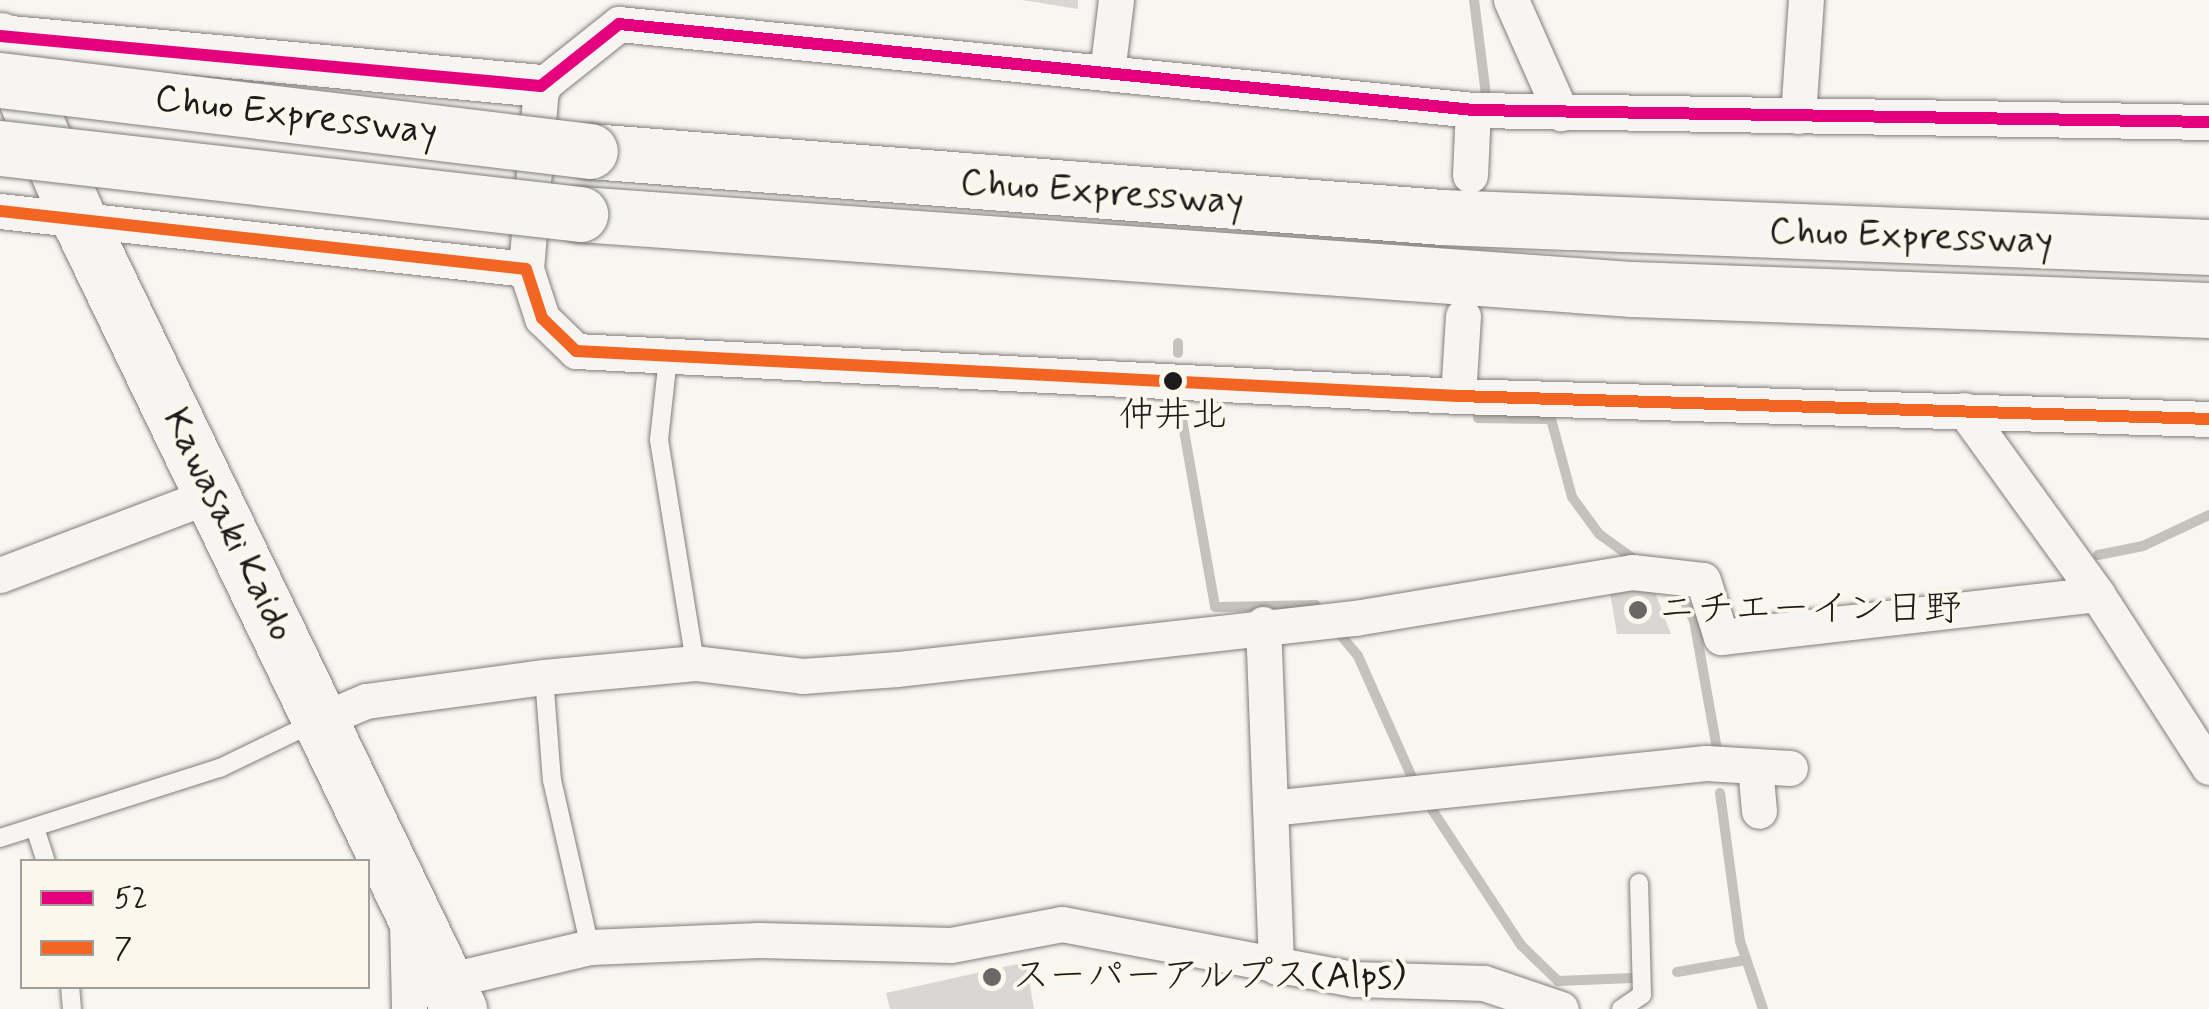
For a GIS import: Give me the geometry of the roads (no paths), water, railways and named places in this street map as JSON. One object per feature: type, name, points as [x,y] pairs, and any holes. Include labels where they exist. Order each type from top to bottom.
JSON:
[{"type":"main road","name":"Kawasaki Kaido","points":[[0,38],[80,222],[321,720],[407,909],[438,1000]]},
{"type":"main road","name":"Chuo Expressway","points":[[0,80],[590,151],[1441,217],[2209,248]]},
{"type":"main road","name":"Chuo Expressway","points":[[0,148],[580,214],[1632,289],[2209,310]]},
{"type":"street","points":[[1107,74],[1116,0]]},
{"type":"street","points":[[1511,0],[1562,113]]},
{"type":"street","points":[[1798,116],[1806,0]]},
{"type":"street","points":[[0,38],[540,86],[619,24],[1473,110],[2209,122]]},
{"type":"street","points":[[540,86],[526,269],[542,318],[576,352],[1458,396],[2209,419]]},
{"type":"street","points":[[1470,175],[1473,110]]},
{"type":"street","points":[[0,211],[526,269]]},
{"type":"street","points":[[1458,396],[1462,316]]},
{"type":"street","points":[[1964,410],[2097,594],[2209,767]]},
{"type":"street","points":[[0,575],[210,496]]},
{"type":"street","points":[[321,720],[366,701],[544,678],[695,664],[802,676],[1262,624],[1355,618],[1632,572],[1674,572],[1703,580],[1722,637],[2097,594]]},
{"type":"street","points":[[1262,624],[1276,967]]},
{"type":"street","points":[[1270,808],[1706,763],[1790,768]]},
{"type":"street","points":[[1755,766],[1759,812]]},
{"type":"street","points":[[438,1000],[590,947],[759,940],[951,946],[1062,924],[1354,979],[1484,983],[1560,1009]]},
{"type":"lane","points":[[668,358],[659,440],[695,664]]},
{"type":"lane","points":[[544,678],[552,780],[590,947]]},
{"type":"lane","points":[[0,838],[220,768],[321,720]]},
{"type":"lane","points":[[35,828],[45,859]]},
{"type":"lane","points":[[1620,1009],[1642,995],[1639,884]]},
{"type":"waterway","points":[[1474,0],[1486,95]]},
{"type":"waterway","points":[[1178,343],[1178,353]]},
{"type":"waterway","points":[[1177,391],[1215,607],[1316,605]]},
{"type":"waterway","points":[[1478,418],[1551,419],[1572,497],[1599,534],[1635,560]]},
{"type":"waterway","points":[[2098,555],[2143,546],[2209,515]]},
{"type":"waterway","points":[[1678,589],[1694,620],[1718,755]]},
{"type":"waterway","points":[[1338,632],[1358,656],[1415,784]]},
{"type":"waterway","points":[[1720,793],[1740,941],[1763,1009]]},
{"type":"waterway","points":[[1429,805],[1521,945],[1558,981],[1633,978]]},
{"type":"waterway","points":[[1677,972],[1746,960]]},
{"type":"place","name":"仲井北","points":[[1173,381]]},
{"type":"place","name":"ニチエーイン日野","points":[[1638,610]]},
{"type":"place","name":"スーパーアルプス(Alps)","points":[[992,977]]}]
